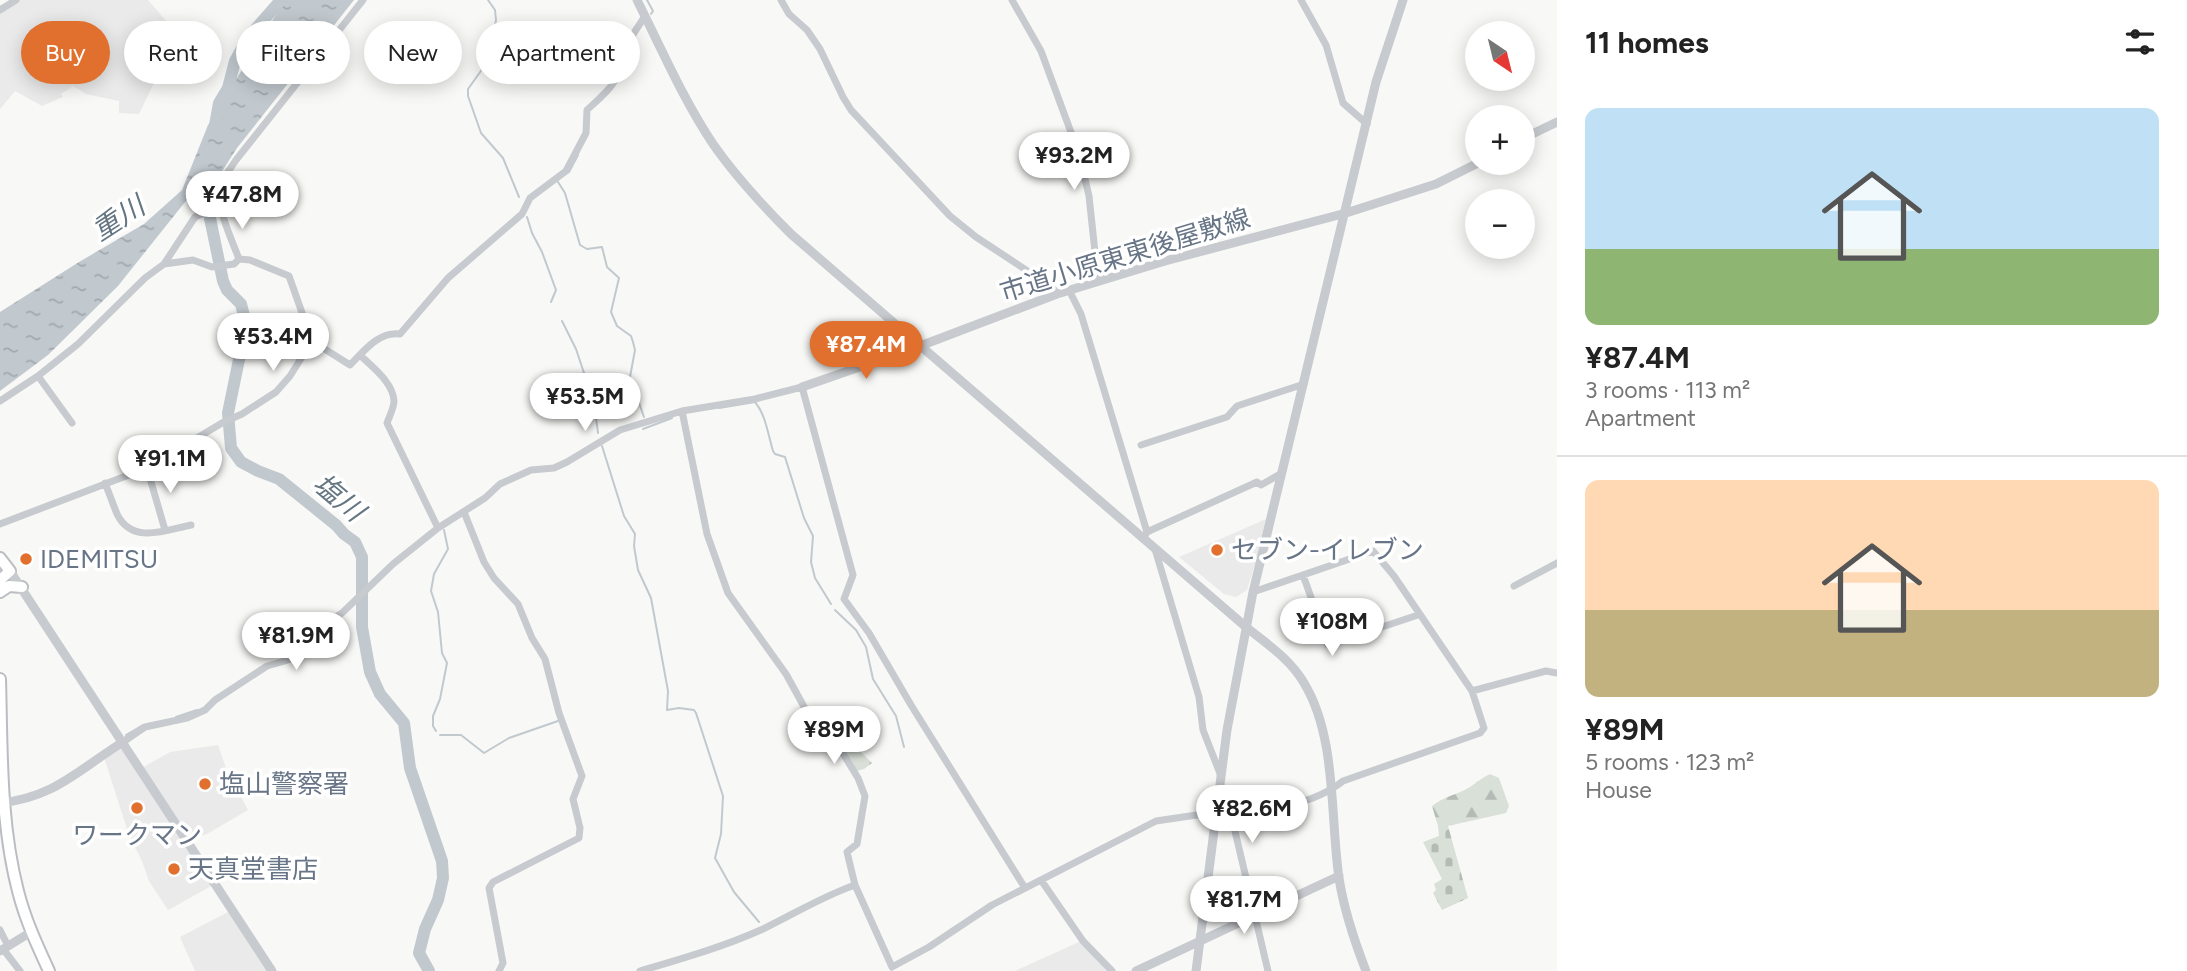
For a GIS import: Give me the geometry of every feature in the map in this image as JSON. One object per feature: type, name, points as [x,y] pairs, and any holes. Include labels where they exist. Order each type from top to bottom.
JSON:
[{"type":"main road","points":[[0,558],[10,571],[1,579],[0,584]]},
{"type":"main road","points":[[0,592],[9,586],[22,587]]},
{"type":"main road","points":[[0,679],[2,803],[11,858],[18,892],[31,932],[49,971]]},
{"type":"street","points":[[0,10],[16,0]]},
{"type":"street","points":[[236,262],[219,191],[222,182],[236,160],[363,0]]},
{"type":"street","points":[[637,0],[696,116],[713,142],[748,189],[791,234],[1145,535],[1155,548],[1246,628],[1282,655],[1305,683],[1320,720],[1346,917],[1366,971]]},
{"type":"street","points":[[781,0],[789,14],[807,30],[820,49],[851,110],[950,216],[976,237],[1052,287],[1057,294]]},
{"type":"street","points":[[1012,0],[1041,51],[1079,154],[1089,196],[1098,280]]},
{"type":"street","points":[[1301,0],[1326,45],[1343,103],[1367,124]]},
{"type":"street","points":[[1196,971],[1232,695],[1253,592],[1377,82],[1403,0]]},
{"type":"street","points":[[164,264],[193,260],[212,267],[250,260],[289,276],[312,341],[350,365],[373,342],[390,332],[400,334],[448,278],[522,214],[530,198],[566,171],[586,133],[587,110],[620,73],[620,57],[645,16]]},
{"type":"street","points":[[1535,133],[1557,122]]},
{"type":"street","name":"市道小原東東後屋敷線","points":[[802,387],[1098,280],[1346,213],[1436,184],[1465,170]]},
{"type":"street","points":[[0,401],[38,376],[78,344],[145,278],[164,264],[195,218],[203,213],[223,209]]},
{"type":"street","points":[[1069,290],[1088,336],[1145,535]]},
{"type":"street","points":[[0,524],[147,468],[242,414],[276,392],[290,376],[312,341]]},
{"type":"street","points":[[360,355],[379,373],[390,390],[394,402],[387,423],[438,528]]},
{"type":"street","points":[[38,376],[72,423]]},
{"type":"street","points":[[1141,445],[1227,417],[1237,406],[1304,384]]},
{"type":"street","points":[[2,803],[25,801],[52,789],[139,729],[187,718],[205,710],[215,700],[267,666],[288,660],[438,528],[485,498],[500,484],[531,470],[554,468],[620,430],[802,387],[853,575],[844,599],[869,633],[1025,887]]},
{"type":"street","points":[[683,414],[707,534],[728,593],[786,674],[820,733],[839,747],[858,778],[865,796],[857,844],[847,852],[855,885],[892,967],[929,947],[992,905],[1156,821],[1217,809],[1275,809],[1330,791],[1343,781],[1480,733],[1484,729],[1472,691],[1394,576],[1373,551],[1253,592]]},
{"type":"street","points":[[147,468],[165,530]]},
{"type":"street","points":[[1145,535],[1257,482],[1261,485],[1283,473]]},
{"type":"street","points":[[105,483],[118,516],[128,527],[143,535],[191,525]]},
{"type":"street","points":[[464,512],[484,562],[494,578],[518,604],[532,638],[545,659],[559,713],[582,776],[573,799],[580,828],[579,838],[493,882],[489,888],[503,962],[499,971]]},
{"type":"street","points":[[1155,548],[1199,697],[1203,730],[1221,777]]},
{"type":"street","points":[[1514,586],[1557,563]]},
{"type":"street","points":[[10,571],[272,971]]},
{"type":"street","points":[[1303,575],[1328,645],[1418,615]]},
{"type":"street","points":[[1472,691],[1546,671],[1557,673]]},
{"type":"street","points":[[1230,810],[1268,971]]},
{"type":"street","points":[[1136,971],[1339,876]]},
{"type":"street","points":[[1041,880],[1083,941],[1112,971]]},
{"type":"street","points":[[640,971],[688,957],[762,929],[808,904],[855,885]]},
{"type":"street","points":[[0,930],[3,949],[20,971]]},
{"type":"street","points":[[3,949],[31,932]]},
{"type":"shaded area","points":[[16,0],[148,0],[166,21],[124,21],[124,84],[154,84],[139,114],[119,113],[119,101],[86,94],[73,86],[61,94],[63,97],[42,106],[15,91],[0,109],[0,10]]},
{"type":"shaded area","points":[[1266,519],[1247,590],[1236,597],[1224,594],[1179,557]]},
{"type":"shaded area","points":[[123,742],[140,769],[170,752],[218,745],[227,771],[248,810],[207,834],[187,841],[215,884],[168,910],[149,881],[129,835],[103,754]]},
{"type":"shaded area","points":[[232,910],[272,971],[195,971],[180,937]]},
{"type":"shaded area","points":[[1081,941],[1107,971],[1015,971]]},
{"type":"green space","points":[[846,732],[853,744],[872,763],[864,769],[857,771],[832,737]]},
{"type":"green space","points":[[1490,774],[1499,778],[1509,806],[1506,813],[1438,826],[1432,806]]},
{"type":"green space","points":[[1438,826],[1448,826],[1468,898],[1442,910],[1433,893],[1436,890],[1434,884],[1442,879],[1423,842],[1439,836]]},
{"type":"water","points":[[285,0],[354,0],[337,21],[272,21]]},
{"type":"water","points":[[236,80],[236,84],[288,84],[237,148],[212,187],[214,206],[200,208],[200,195],[193,192],[118,286],[48,355],[0,391],[0,312],[144,224],[182,190],[208,125]]},
{"type":"waterway","name":"重川","points":[[215,125],[219,103],[228,88],[235,61],[247,39],[281,0]]},
{"type":"waterway","points":[[488,0],[495,10],[496,20],[488,61],[468,89],[468,96],[481,133],[503,158],[519,197]]},
{"type":"waterway","points":[[647,0],[653,11],[651,14]]},
{"type":"waterway","points":[[569,172],[578,155]]},
{"type":"waterway","points":[[558,182],[565,193],[580,245],[587,249],[602,247],[607,267],[619,278],[611,312],[617,326],[631,336],[633,342],[635,350],[630,377],[644,417]]},
{"type":"waterway","name":"塩川","points":[[206,199],[223,281],[227,290],[241,304],[244,316],[243,340],[228,413],[231,448],[241,462],[279,479],[336,525],[355,542],[362,557],[362,627],[370,672],[380,694],[404,723],[410,768],[442,861],[443,878],[438,900],[425,929],[419,953],[429,971]]},
{"type":"waterway","points":[[527,217],[556,290],[551,302]]},
{"type":"waterway","points":[[562,321],[576,349],[594,403],[598,433]]},
{"type":"waterway","points":[[719,408],[755,402],[759,407],[773,451],[785,457],[804,518],[813,536],[811,562],[815,578],[831,604]]},
{"type":"waterway","points":[[643,429],[672,418]]},
{"type":"waterway","points":[[602,446],[624,516],[635,534],[638,570],[651,598],[668,691],[667,710],[679,708],[694,710],[696,713],[723,796],[721,834],[715,858],[734,892],[759,922]]},
{"type":"waterway","points":[[436,731],[433,716],[440,699],[447,663],[442,653],[438,612],[431,591],[434,574],[448,549],[444,530]]},
{"type":"waterway","points":[[835,610],[856,630],[866,647],[873,679],[896,716],[904,747]]},
{"type":"waterway","points":[[176,717],[197,710]]},
{"type":"waterway","points":[[440,735],[461,735],[484,753],[509,738],[558,721]]},
{"type":"waterway","points":[[126,735],[143,725]]},
{"type":"place","name":"セブン-イレブン","points":[[1217,550]]},
{"type":"place","name":"IDEMITSU","points":[[26,559]]},
{"type":"place","name":"塩山警察署","points":[[205,784]]},
{"type":"place","name":"ワークマン","points":[[137,808]]},
{"type":"place","name":"天真堂書店","points":[[174,869]]}]
